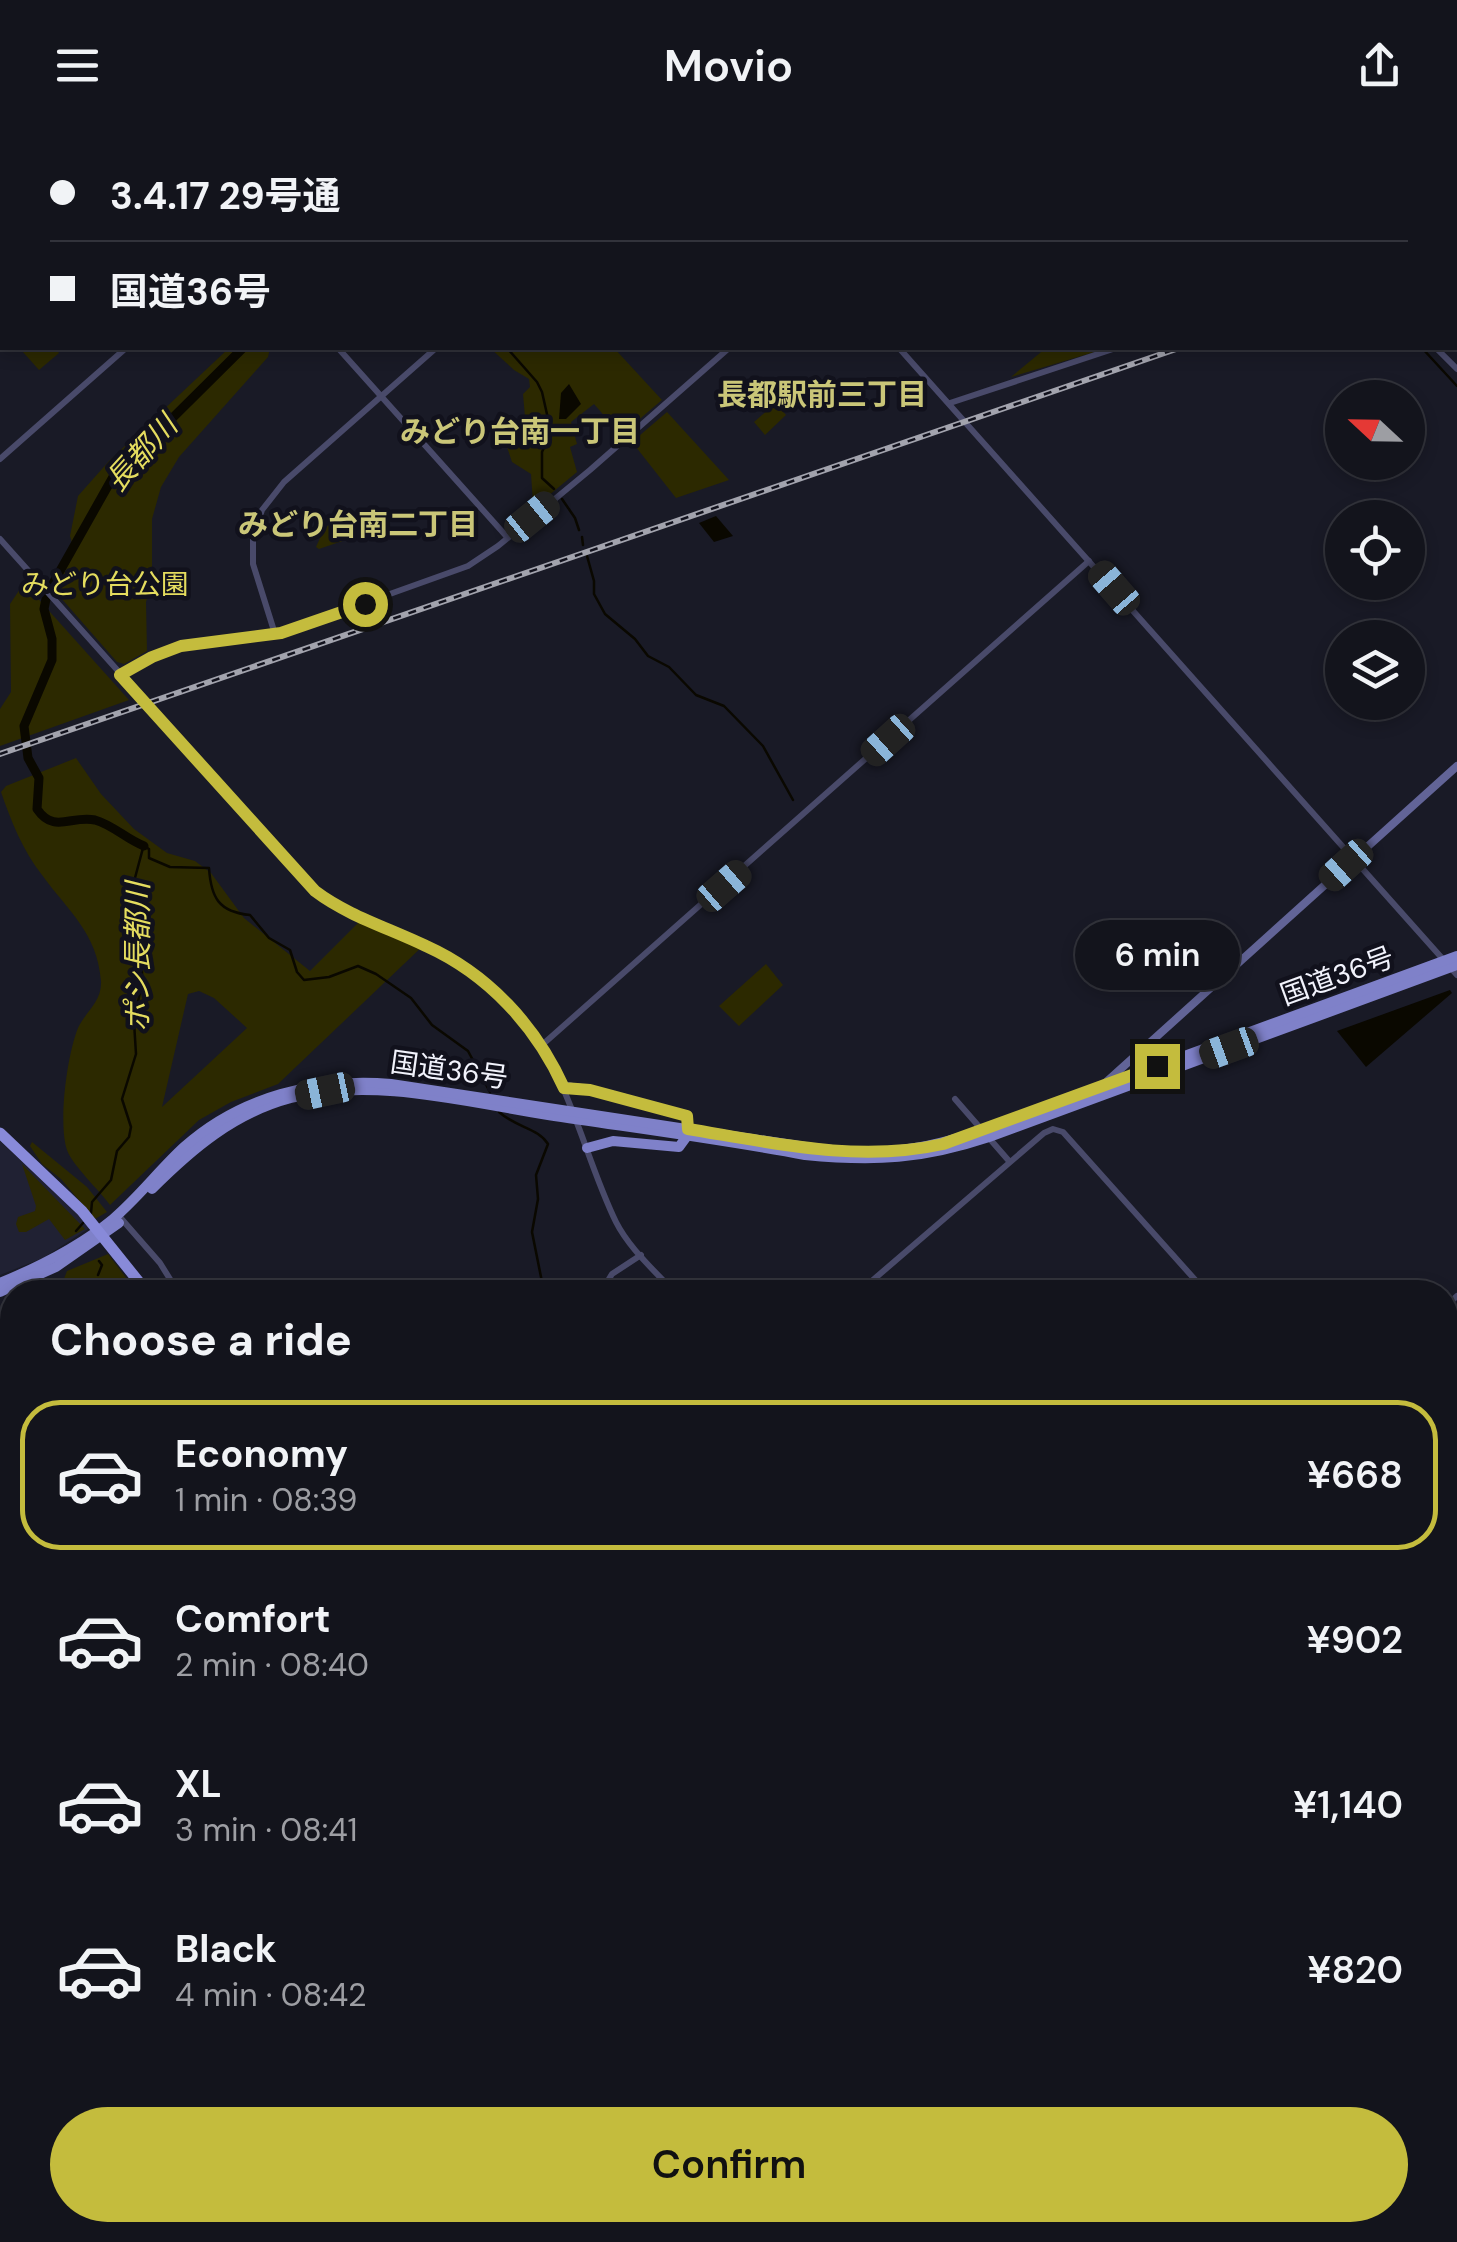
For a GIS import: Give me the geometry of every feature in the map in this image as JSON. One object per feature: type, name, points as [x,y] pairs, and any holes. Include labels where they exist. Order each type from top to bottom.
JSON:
[{"type":"highway","name":"国道36号","points":[[986,1133],[1452,967],[1457,956]]},
{"type":"highway","name":"国道36号","points":[[27,1280],[56,1267],[218,1131],[288,1099],[325,1091],[390,1092],[687,1132],[859,1161],[907,1159],[946,1152],[1104,1085],[1452,967]]},
{"type":"highway","points":[[566,1092],[590,1090],[687,1116],[687,1132],[679,1147],[613,1140],[586,1148]]},
{"type":"highway","points":[[0,1133],[66,1195],[137,1280]]},
{"type":"highway","name":"国道36号","points":[[6,1280],[76,1247],[119,1215]]},
{"type":"main road","points":[[1096,1096],[1457,766]]},
{"type":"street","points":[[0,460],[124,350]]},
{"type":"street","points":[[340,350],[507,538]]},
{"type":"street","points":[[275,634],[253,564],[252,543],[259,516],[284,482],[434,350]]},
{"type":"street","points":[[120,675],[181,646],[275,634],[475,562],[626,440],[728,350]]},
{"type":"street","points":[[901,350],[1452,967]]},
{"type":"street","points":[[949,404],[1110,350]]},
{"type":"street","points":[[1438,350],[1457,369]]},
{"type":"street","points":[[0,539],[315,891],[350,912],[447,956],[474,974],[516,1012],[542,1045],[566,1092],[618,1227],[663,1280]]},
{"type":"street","points":[[542,1045],[1090,560]]},
{"type":"street","points":[[955,1099],[1009,1162]]},
{"type":"street","points":[[873,1280],[1044,1132],[1053,1129],[1063,1132],[1195,1280]]},
{"type":"street","points":[[119,1215],[171,1280]]},
{"type":"street","points":[[608,1280],[641,1255]]},
{"type":"shaded area","points":[[569,384],[581,404],[566,419],[559,419],[561,393]]},
{"type":"shaded area","points":[[716,516],[733,536],[714,542],[699,523]]},
{"type":"shaded area","points":[[1450,990],[1452,993],[1366,1067],[1337,1031]]},
{"type":"shaded area","points":[[0,1141],[91,1227],[43,1258],[0,1275]]},
{"type":"green space","points":[[57,350],[59,353],[39,370],[23,352]]},
{"type":"green space","name":"みどり台公園","points":[[227,350],[270,350],[268,357],[179,457],[161,487],[152,519],[147,651],[124,664],[117,662],[54,590],[75,552],[70,536],[78,496],[109,461]]},
{"type":"green space","points":[[492,350],[616,350],[662,400],[621,435],[594,404],[571,422],[577,444],[570,447],[577,472],[536,506],[531,474],[512,462],[505,441],[525,417],[523,394],[530,387],[529,379]]},
{"type":"green space","points":[[1044,350],[1101,350],[1011,377]]},
{"type":"green space","points":[[776,403],[786,415],[765,435],[754,422]]},
{"type":"green space","points":[[667,412],[729,480],[676,498],[632,442]]},
{"type":"green space","points":[[341,514],[360,535],[316,547],[324,529]]},
{"type":"green space","points":[[24,583],[129,700],[0,746],[0,709],[11,692],[10,604]]},
{"type":"green space","points":[[76,758],[101,794],[134,829],[167,853],[195,861],[211,873],[244,918],[310,971],[364,917],[426,943],[278,1084],[231,1102],[199,1120],[110,1205],[70,1156],[63,1123],[70,1055],[78,1028],[99,995],[98,964],[80,923],[23,846],[1,792],[6,786]],"holes":[[[199,991],[214,998],[247,1028],[162,1107],[188,994]]]},
{"type":"green space","points":[[766,964],[783,985],[739,1026],[719,1006]]},
{"type":"green space","points":[[32,1142],[87,1187],[107,1212],[95,1219],[61,1179],[42,1164],[30,1146]]},
{"type":"green space","points":[[22,1164],[85,1229],[65,1240],[49,1219],[19,1232],[18,1217],[35,1211],[36,1206]]},
{"type":"green space","points":[[108,1254],[128,1280],[64,1280],[67,1271]]},
{"type":"waterway","name":"長都川","points":[[144,846],[95,820],[50,821],[37,809],[39,778],[28,758],[24,726],[52,660],[52,639],[44,609],[47,594],[113,477],[241,350]]},
{"type":"waterway","points":[[509,350],[542,392],[551,432],[542,452],[542,478],[554,489]]},
{"type":"waterway","points":[[1424,350],[1457,386]]},
{"type":"waterway","points":[[562,499],[579,530]]},
{"type":"waterway","points":[[582,537],[583,545]]},
{"type":"waterway","points":[[587,556],[594,594],[605,614],[696,695],[724,706],[763,746],[793,800]]},
{"type":"waterway","name":"長都川","points":[[144,846],[149,849],[149,858],[170,867],[209,868],[219,902],[231,911],[250,915],[269,938],[290,950],[304,980],[329,977],[358,966],[411,998],[432,1025],[468,1051],[490,1092]]},
{"type":"waterway","name":"ポシ長都川","points":[[91,1213],[92,1202],[111,1180],[117,1151],[129,1137],[131,1127],[122,1099],[136,1054],[134,1022],[142,982],[142,951],[133,927],[132,889],[143,848]]},
{"type":"waterway","name":"長都川","points":[[499,1112],[539,1134],[548,1144],[536,1175],[538,1199],[532,1232],[542,1280]]},
{"type":"waterway","name":"ポシ長都川","points":[[76,1231],[83,1223]]},
{"type":"waterway","name":"ポシ長都川","points":[[98,1275],[102,1265],[99,1261]]},
{"type":"railway","points":[[0,754],[1173,350]]},
{"type":"district","name":"長都駅前三丁目","points":[[822,394]]},
{"type":"district","name":"みどり台南一丁目","points":[[520,431]]},
{"type":"district","name":"みどり台南二丁目","points":[[358,524]]},
{"type":"route","points":[[365,604],[281,633],[181,646],[120,675],[315,891],[350,912],[447,956],[483,980],[542,1045],[564,1088],[590,1090],[687,1116],[688,1129],[858,1154],[909,1152],[943,1144],[1157,1066]]}]
